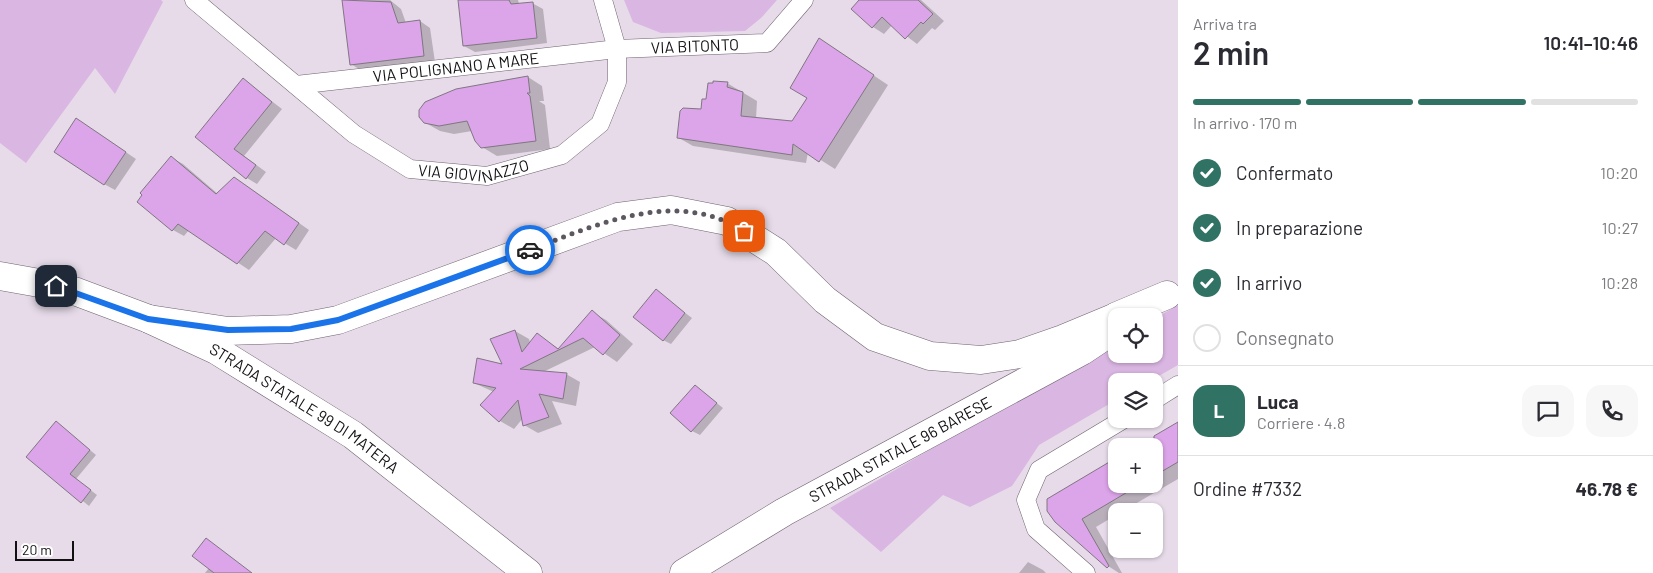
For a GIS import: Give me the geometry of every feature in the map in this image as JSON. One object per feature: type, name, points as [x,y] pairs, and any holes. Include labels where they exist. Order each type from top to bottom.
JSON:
[{"type":"main road","points":[[148,319],[228,330],[291,329],[338,320],[618,217],[671,210],[727,221],[776,252],[825,300],[875,338],[930,356],[981,360],[1020,354],[1063,339],[1108,320]]},
{"type":"main road","name":"STRADA STATALE 99 DI MATERA","points":[[0,259],[56,286],[148,319],[237,362],[353,435],[528,573]]},
{"type":"main road","name":"STRADA STATALE 99 DI MATERA","points":[[0,276],[56,286]]},
{"type":"main road","points":[[1147,308],[1172,292]]},
{"type":"main road","points":[[1135,308],[1172,292]]},
{"type":"main road","name":"STRADA STATALE 96 BARESE","points":[[684,573],[784,512],[1082,351],[1108,333]]},
{"type":"street","name":"VIA GIOVINAZZO","points":[[194,0],[354,134],[410,169],[487,176],[562,155],[600,124],[617,82],[617,49]]},
{"type":"street","points":[[602,0],[617,49]]},
{"type":"street","name":"VIA BITONTO","points":[[617,49],[767,43],[804,0]]},
{"type":"street","name":"VIA POLIGNANO A MARE","points":[[296,84],[617,49]]},
{"type":"street","points":[[1163,394],[1178,385]]},
{"type":"street","points":[[1086,573],[1036,529],[1026,500],[1040,470],[1109,428]]},
{"type":"shaded area","points":[[0,0],[161,0],[163,2],[115,94],[95,68],[26,163],[0,143]]},
{"type":"shaded area","points":[[624,0],[777,0],[761,18],[745,31],[661,33],[633,22]]},
{"type":"shaded area","points":[[1178,305],[1178,365],[1163,374],[1108,373],[1108,405],[1039,445],[1012,486],[970,507],[943,495],[881,552],[830,508],[1108,346],[1108,363],[1163,363],[1163,314]]},
{"type":"building","points":[[342,0],[391,2],[398,23],[420,20],[424,56],[350,65]]},
{"type":"building","points":[[458,0],[509,0],[511,4],[533,2],[537,38],[463,46]]},
{"type":"building","points":[[859,0],[918,0],[933,14],[923,24],[921,22],[905,39],[882,17],[872,28],[851,9]]},
{"type":"building","points":[[819,38],[874,75],[819,162],[793,144],[792,155],[677,138],[680,111],[683,108],[701,109],[702,99],[706,99],[708,83],[713,83],[713,81],[728,82],[727,87],[743,92],[741,116],[792,121],[807,98],[790,88]]},
{"type":"building","points":[[528,76],[530,93],[527,93],[530,96],[536,141],[481,148],[475,141],[467,121],[439,126],[424,123],[419,117],[419,110],[425,102],[456,89]]},
{"type":"building","points":[[243,78],[272,102],[234,149],[256,165],[246,179],[195,137]]},
{"type":"building","points":[[76,118],[126,152],[104,185],[54,152]]},
{"type":"building","points":[[171,156],[216,194],[234,177],[299,223],[284,245],[265,231],[237,264],[178,224],[172,231],[137,202],[142,195],[140,193]]},
{"type":"building","points":[[656,289],[685,313],[663,341],[633,317]]},
{"type":"building","points":[[592,310],[620,335],[603,355],[583,338],[520,369],[567,373],[563,399],[539,394],[549,417],[523,426],[518,400],[499,422],[480,405],[496,388],[473,383],[477,358],[502,364],[490,339],[515,330],[522,352],[537,333],[558,349]]},
{"type":"building","points":[[695,385],[717,403],[691,432],[670,413]]},
{"type":"building","points":[[56,421],[90,450],[70,474],[91,490],[81,503],[26,457]]},
{"type":"building","points":[[1178,422],[1178,462],[1163,471],[1163,438],[1154,438],[1154,436]]},
{"type":"building","points":[[1108,463],[1108,493],[1126,493],[1082,519],[1109,566],[1107,568],[1055,522],[1047,511],[1047,499]]},
{"type":"building","points":[[206,538],[252,573],[214,573],[192,556]]},
{"type":"way so far","points":[[530,250],[618,217],[671,210],[727,221],[744,231]]},
{"type":"route","points":[[56,286],[148,319],[228,330],[291,329],[338,320],[530,250]]}]
